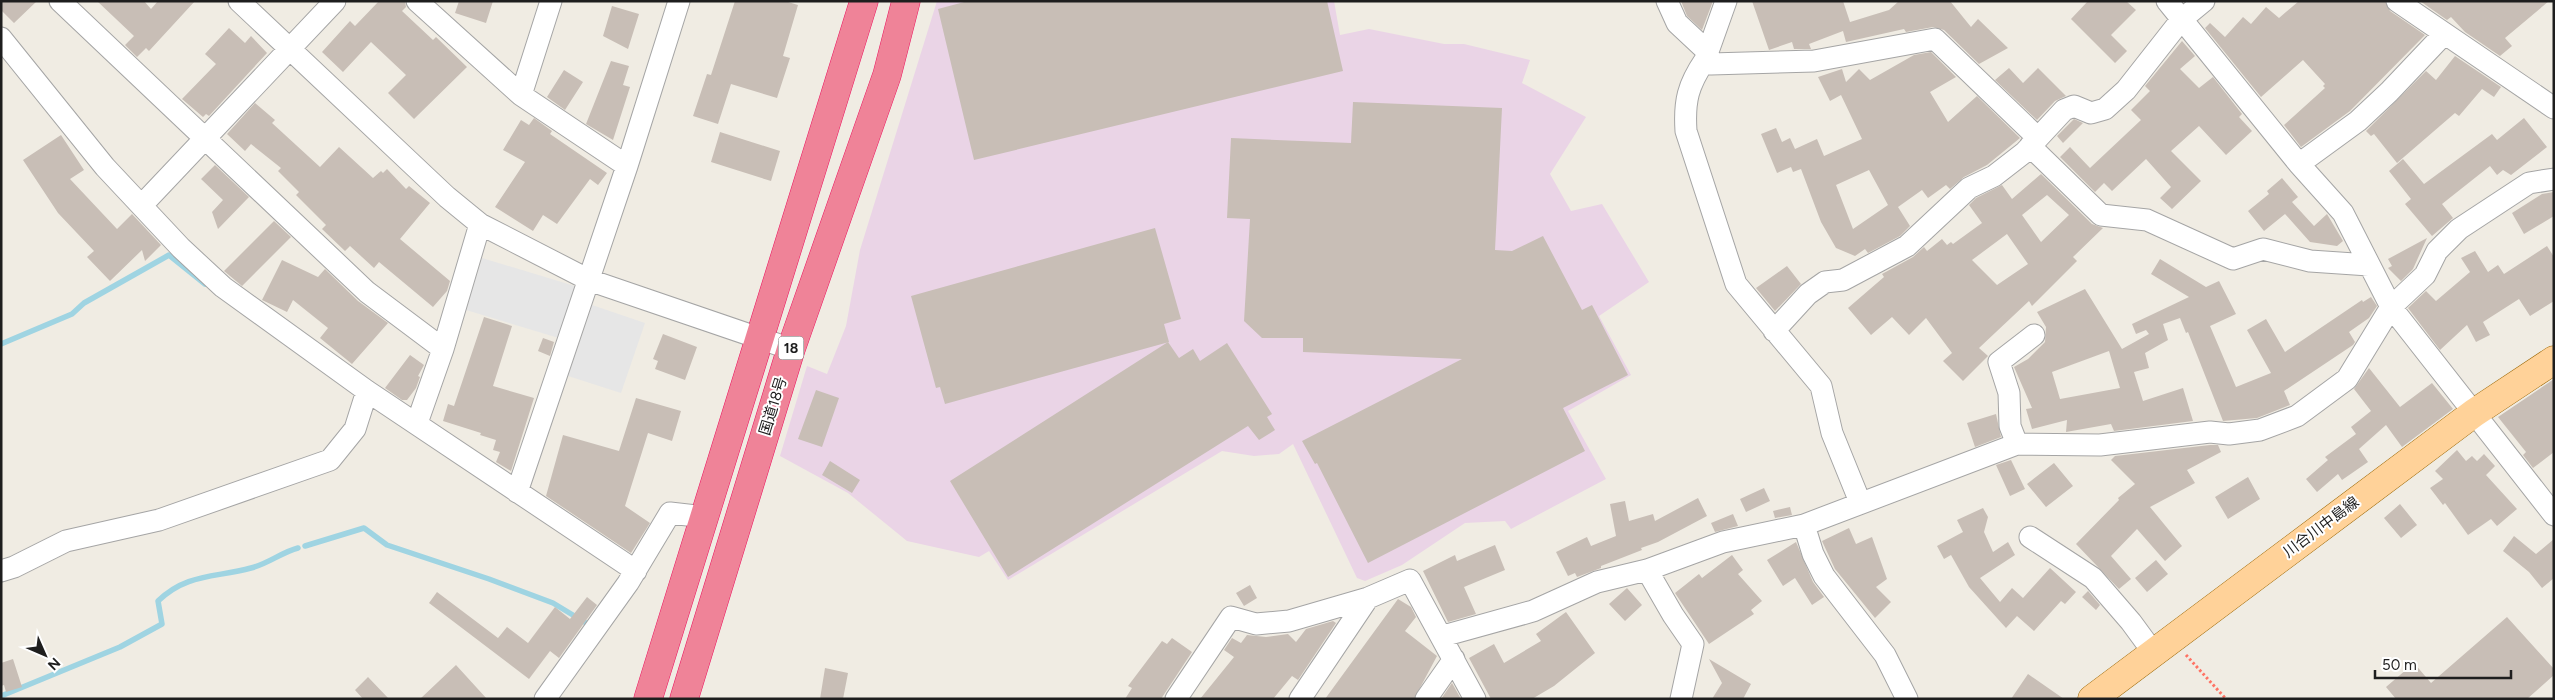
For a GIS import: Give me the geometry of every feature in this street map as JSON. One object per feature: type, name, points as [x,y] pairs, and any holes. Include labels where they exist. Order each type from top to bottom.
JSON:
[{"type":"highway","name":"18","points":[[648,699],[864,1]]},
{"type":"highway","name":"国道18号","points":[[684,699],[790,349],[887,75],[906,1]]},
{"type":"main road","name":"川合川中島線","points":[[2092,699],[2474,413],[2554,360]]},
{"type":"street","points":[[60,1],[366,292],[443,348]]},
{"type":"street","points":[[239,1],[447,197],[480,224],[589,280],[790,349]]},
{"type":"street","points":[[142,205],[335,1]]},
{"type":"street","points":[[521,95],[551,1]]},
{"type":"street","points":[[517,492],[627,166],[679,1]]},
{"type":"street","points":[[1667,1],[1678,23],[1711,64],[1814,61],[1935,39],[2101,215],[2147,220],[2233,260],[2263,250],[2310,261],[2369,265]]},
{"type":"street","points":[[1726,1],[1706,56],[1694,76],[1684,107],[1686,131],[1736,284],[1821,386],[1832,433],[1860,502]]},
{"type":"street","points":[[2167,1],[2299,164],[2343,213],[2391,307],[2554,515]]},
{"type":"street","points":[[1774,331],[1808,294],[1825,282],[1843,280],[1907,246],[1969,188],[1994,176],[2034,142],[2064,110],[2074,106],[2091,113],[2105,109],[2126,90],[2181,20],[2204,1]]},
{"type":"street","points":[[2396,1],[2554,108]]},
{"type":"street","points":[[428,6],[521,95],[627,166]]},
{"type":"street","points":[[2299,164],[2358,121],[2389,92],[2444,34]]},
{"type":"street","points":[[1,38],[105,167],[181,248],[223,287],[367,391],[636,571]]},
{"type":"street","points":[[1443,636],[1533,611],[1597,582],[1647,570],[1723,542],[1804,525],[1860,502],[2017,444],[2100,445],[2210,432],[2229,434],[2260,430],[2298,416],[2346,379],[2391,307],[2425,275],[2437,250],[2459,229],[2529,183],[2554,178]]},
{"type":"street","points":[[417,423],[443,348],[480,224]]},
{"type":"street","points":[[2017,444],[2010,426],[2009,393],[1999,362],[2034,335]]},
{"type":"street","points":[[1,571],[14,567],[66,541],[159,520],[330,460],[355,429],[367,391]]},
{"type":"street","points":[[545,699],[636,571],[670,513],[705,517]]},
{"type":"street","points":[[1804,525],[1813,554],[1824,576],[1885,655],[1907,699]]},
{"type":"street","points":[[2030,537],[2093,578],[2131,622],[2162,645]]},
{"type":"street","points":[[1647,570],[1673,615],[1693,644],[1681,699]]},
{"type":"street","points":[[1176,699],[1231,617],[1256,624],[1289,621],[1368,598],[1410,580],[1443,636],[1475,699]]},
{"type":"street","points":[[1300,699],[1368,598]]},
{"type":"street","points":[[1426,699],[1454,659]]},
{"type":"path","points":[[2162,645],[2226,699]]},
{"type":"shaded area","points":[[937,1],[1334,1],[1340,35],[1369,29],[1444,44],[1464,44],[1530,60],[1522,83],[1586,117],[1550,174],[1571,211],[1602,204],[1649,282],[1599,316],[1631,375],[1568,411],[1606,479],[1511,529],[1505,521],[1465,523],[1402,565],[1365,581],[1357,578],[1293,444],[1279,454],[1254,456],[1222,451],[1008,580],[989,551],[979,557],[907,541],[848,493],[780,456],[807,366],[827,374],[846,326],[860,250]]},
{"type":"shaded area","points":[[482,258],[578,287],[562,339],[466,310]]},
{"type":"shaded area","points":[[592,305],[645,323],[621,393],[568,376]]},
{"type":"building","points":[[1,1],[37,1],[14,23],[1,10]]},
{"type":"building","points":[[97,1],[144,1],[151,9],[158,1],[195,1],[149,51],[146,48],[137,57],[125,45],[134,36]]},
{"type":"building","points":[[379,1],[405,1],[406,7],[402,11],[433,40],[436,37],[467,67],[414,119],[388,93],[406,75],[371,42],[343,72],[322,52],[350,21],[355,26]]},
{"type":"building","points":[[459,1],[493,1],[486,23],[455,13]]},
{"type":"building","points":[[735,1],[785,1],[798,5],[783,56],[790,58],[777,98],[731,84],[718,124],[693,116],[707,74],[711,75]]},
{"type":"building","points":[[968,1],[1327,1],[1343,71],[974,160],[938,9]]},
{"type":"building","points":[[1681,1],[1713,1],[1702,30],[1687,16]]},
{"type":"building","points":[[1752,1],[1843,1],[1850,22],[1889,10],[1899,1],[1950,1],[1971,27],[1978,19],[2008,48],[1979,64],[1944,30],[1933,27],[1906,32],[1904,29],[1846,42],[1843,31],[1809,44],[1811,49],[1794,49],[1792,42],[1769,50]]},
{"type":"building","points":[[2088,1],[2126,1],[2136,10],[2111,35],[2127,51],[2115,63],[2071,19]]},
{"type":"building","points":[[2299,1],[2385,1],[2390,11],[2425,35],[2350,111],[2301,147],[2284,125],[2325,88],[2323,86],[2325,84],[2303,60],[2261,97],[2205,28],[2210,23],[2225,37],[2243,17],[2251,24],[2266,7],[2279,18]]},
{"type":"building","points":[[2420,1],[2549,1],[2505,38],[2512,46],[2500,56],[2465,32],[2451,17],[2447,20]]},
{"type":"building","points":[[612,6],[639,14],[628,49],[603,36]]},
{"type":"building","points":[[229,28],[245,43],[251,36],[267,53],[209,116],[206,114],[203,117],[182,99],[216,64],[205,54]]},
{"type":"building","points":[[2182,41],[2195,56],[2180,69],[2199,88],[2213,77],[2242,114],[2239,117],[2252,131],[2226,155],[2199,126],[2171,151],[2201,181],[2172,209],[2160,198],[2171,187],[2146,159],[2112,191],[2104,183],[2095,192],[2060,157],[2070,147],[2090,168],[2141,120],[2131,110],[2150,91],[2145,86]]},
{"type":"building","points":[[1931,52],[1956,77],[1930,92],[1948,122],[1977,96],[2020,138],[1987,165],[1964,177],[1950,189],[1946,185],[1928,198],[1922,190],[1898,207],[1910,226],[1900,236],[1868,253],[1865,249],[1855,256],[1836,248],[1821,222],[1801,169],[1793,172],[1791,167],[1777,173],[1761,134],[1776,128],[1782,142],[1790,138],[1795,149],[1817,139],[1824,156],[1862,139],[1841,95],[1830,101],[1818,77],[1842,69],[1846,82],[1859,69],[1870,80],[1914,55]],"holes":[[[1869,170],[1888,205],[1853,229],[1836,185]]]},
{"type":"building","points":[[2455,56],[2501,87],[2494,97],[2482,89],[2459,116],[2455,113],[2397,163],[2374,134],[2371,136],[2366,131],[2426,71],[2436,80]]},
{"type":"building","points":[[611,61],[629,66],[623,85],[630,87],[613,140],[586,124]]},
{"type":"building","points":[[2009,68],[2023,83],[2038,68],[2066,96],[2055,101],[2037,120],[1995,80]]},
{"type":"building","points":[[564,70],[583,82],[565,110],[547,97]]},
{"type":"building","points":[[1353,102],[1502,108],[1495,250],[1512,251],[1543,236],[1582,310],[1592,305],[1628,375],[1563,408],[1585,451],[1368,563],[1317,463],[1315,464],[1302,441],[1462,359],[1303,352],[1303,338],[1262,338],[1244,321],[1250,219],[1227,218],[1231,138],[1351,143]]},
{"type":"building","points":[[255,103],[275,120],[272,123],[320,167],[339,147],[373,178],[381,171],[383,173],[387,169],[406,189],[409,186],[430,203],[400,239],[450,281],[447,291],[433,307],[379,262],[374,268],[350,246],[345,251],[322,229],[326,225],[296,195],[299,192],[278,171],[281,168],[251,144],[245,151],[227,134]]},
{"type":"building","points":[[534,118],[552,131],[550,134],[607,173],[598,185],[590,179],[557,224],[543,215],[533,231],[495,207],[525,162],[503,150],[521,120],[529,125]]},
{"type":"building","points":[[2524,118],[2547,147],[2511,175],[2503,170],[2497,175],[2490,166],[2442,204],[2453,218],[2432,236],[2405,204],[2411,199],[2389,171],[2403,159],[2424,184],[2492,134],[2497,140]]},
{"type":"building","points":[[2074,119],[2083,123],[2063,143],[2057,136]]},
{"type":"building","points":[[720,132],[780,151],[771,181],[711,162]]},
{"type":"building","points":[[61,135],[84,170],[70,179],[117,229],[132,214],[161,245],[145,261],[142,250],[110,281],[87,257],[94,251],[58,213],[23,160]]},
{"type":"building","points":[[215,165],[249,197],[218,229],[212,212],[223,200],[201,179]]},
{"type":"building","points":[[2041,174],[2092,224],[2103,228],[2073,257],[2077,261],[2032,306],[2029,301],[1979,348],[1988,356],[1963,381],[1943,361],[1952,353],[1926,318],[1909,335],[1892,317],[1871,335],[1848,308],[1884,277],[1882,274],[1913,257],[1924,247],[1927,251],[1942,239],[1947,245],[1951,242],[1953,244],[1982,223],[1969,205],[1976,198],[2002,185],[2012,199]],"holes":[[[2047,195],[2069,215],[2041,242],[2022,215]],[[2007,234],[2028,264],[1997,285],[1972,260]]]},
{"type":"building","points":[[2282,178],[2298,197],[2292,202],[2314,226],[2327,214],[2343,241],[2337,246],[2310,242],[2285,214],[2264,231],[2248,211],[2269,194],[2267,191]]},
{"type":"building","points":[[2554,192],[2554,216],[2524,234],[2512,213],[2542,194]]},
{"type":"building","points":[[274,221],[291,237],[242,286],[224,271]]},
{"type":"building","points":[[1155,228],[1181,319],[1164,324],[1169,342],[945,404],[940,387],[936,388],[911,296]]},
{"type":"building","points":[[2427,238],[2413,269],[2401,281],[2388,268],[2392,266],[2388,259]]},
{"type":"building","points":[[2547,246],[2554,257],[2554,301],[2530,316],[2519,299],[2483,322],[2490,335],[2476,342],[2467,325],[2440,350],[2408,308],[2426,291],[2436,301],[2470,272],[2461,258],[2475,251],[2488,272],[2498,265],[2504,274]]},
{"type":"building","points":[[2160,259],[2206,287],[2219,281],[2236,314],[2210,326],[2236,387],[2271,373],[2247,330],[2266,319],[2285,352],[2362,300],[2363,302],[2371,297],[2377,306],[2369,318],[2349,332],[2355,342],[2353,345],[2284,391],[2290,405],[2257,418],[2223,421],[2188,332],[2186,333],[2180,318],[2163,324],[2168,340],[2145,353],[2149,368],[2134,372],[2143,401],[2183,388],[2193,421],[2114,431],[2111,424],[2066,432],[2067,420],[2032,429],[2026,409],[2032,408],[2014,367],[2028,359],[2045,342],[2046,327],[2037,312],[2085,289],[2122,349],[2149,334],[2146,330],[2136,334],[2132,324],[2189,297],[2151,274]],"holes":[[[2109,351],[2120,388],[2060,399],[2052,372]]]},
{"type":"building","points":[[282,260],[318,277],[325,269],[358,301],[388,323],[352,364],[320,338],[328,328],[293,300],[287,312],[262,300]]},
{"type":"building","points":[[1787,266],[1801,284],[1775,311],[1756,288]]},
{"type":"building","points":[[484,317],[512,326],[493,386],[534,398],[511,471],[496,462],[500,452],[493,450],[496,440],[480,435],[481,433],[443,421],[448,404],[454,406]]},
{"type":"building","points":[[663,334],[697,347],[685,380],[655,369],[658,361],[653,359]]},
{"type":"building","points":[[543,338],[554,342],[550,356],[538,351]]},
{"type":"building","points":[[1168,342],[1179,358],[1193,349],[1200,361],[1227,343],[1272,414],[1267,417],[1275,430],[1259,440],[1248,426],[1008,577],[950,481]]},
{"type":"building","points":[[410,355],[424,365],[418,376],[420,377],[416,388],[407,400],[402,400],[385,388]]},
{"type":"building","points":[[2369,368],[2400,407],[2432,383],[2453,409],[2402,447],[2386,425],[2359,449],[2368,462],[2342,480],[2338,474],[2317,492],[2306,479],[2328,460],[2325,457],[2356,434],[2351,427],[2371,411],[2354,389]]},
{"type":"building","points":[[2554,379],[2554,452],[2533,468],[2523,455],[2526,452],[2498,417]]},
{"type":"building","points":[[816,390],[839,398],[822,447],[798,439]]},
{"type":"building","points":[[636,398],[681,411],[672,441],[648,433],[625,506],[650,523],[631,553],[546,496],[563,435],[619,451]]},
{"type":"building","points":[[1996,414],[2001,437],[1975,447],[1967,423]]},
{"type":"building","points":[[2218,445],[2221,452],[2187,470],[2195,483],[2150,507],[2182,546],[2165,561],[2137,529],[2111,556],[2131,579],[2119,589],[2076,544],[2119,500],[2118,498],[2135,484],[2111,460],[2115,456]]},
{"type":"building","points":[[2457,450],[2466,461],[2472,456],[2477,461],[2484,454],[2495,466],[2486,475],[2517,509],[2497,526],[2491,519],[2468,535],[2445,503],[2443,505],[2430,488],[2443,479],[2435,471]]},
{"type":"building","points":[[2011,460],[2025,489],[2010,496],[1996,465]]},
{"type":"building","points":[[830,461],[860,480],[852,493],[822,475]]},
{"type":"building","points":[[2054,463],[2073,486],[2046,507],[2027,484]]},
{"type":"building","points":[[2248,477],[2260,499],[2228,519],[2215,497]]},
{"type":"building","points":[[1764,488],[1770,501],[1746,512],[1740,499]]},
{"type":"building","points":[[1698,498],[1707,516],[1658,542],[1641,548],[1642,550],[1601,566],[1601,568],[1577,577],[1575,573],[1568,576],[1556,552],[1587,537],[1591,546],[1616,536],[1610,504],[1625,501],[1629,521],[1653,514],[1655,521]]},
{"type":"building","points":[[2400,504],[2417,525],[2401,538],[2384,518]]},
{"type":"building","points":[[1790,507],[1792,515],[1775,518],[1773,511]]},
{"type":"building","points":[[1983,508],[1988,517],[1984,532],[1993,552],[2008,542],[2015,555],[1980,578],[2000,602],[2012,588],[2023,598],[2050,568],[2076,592],[2065,604],[2061,601],[2034,631],[2017,616],[2006,628],[1969,587],[1951,555],[1944,559],[1937,546],[1963,532],[1957,520]]},
{"type":"building","points":[[1733,514],[1738,526],[1715,532],[1711,523]]},
{"type":"building","points":[[1849,528],[1856,544],[1872,537],[1887,579],[1876,587],[1891,602],[1875,618],[1835,569],[1822,541]]},
{"type":"building","points":[[2514,536],[2536,554],[2554,539],[2554,578],[2542,588],[2529,572],[2503,551]]},
{"type":"building","points":[[1796,542],[1813,582],[1824,597],[1812,605],[1795,578],[1783,586],[1767,560]]},
{"type":"building","points":[[1495,545],[1505,570],[1464,587],[1476,614],[1448,622],[1423,571],[1455,555],[1457,561]]},
{"type":"building","points":[[1732,555],[1743,570],[1738,574],[1762,601],[1751,610],[1754,614],[1709,644],[1675,593],[1699,574],[1702,578]]},
{"type":"building","points":[[2156,560],[2168,574],[2147,592],[2135,578]]},
{"type":"building","points":[[1250,585],[1257,598],[1244,606],[1236,593]]},
{"type":"building","points":[[1627,588],[1642,605],[1625,621],[1609,604]]},
{"type":"building","points":[[2088,591],[2100,605],[2096,610],[2082,597]]},
{"type":"building","points":[[437,592],[498,638],[507,627],[528,643],[555,607],[570,619],[587,597],[597,605],[559,658],[550,651],[529,679],[429,603]]},
{"type":"building","points":[[1398,599],[1411,607],[1416,617],[1405,631],[1437,656],[1414,699],[1325,699]]},
{"type":"building","points":[[1566,612],[1595,653],[1554,686],[1532,699],[1491,699],[1469,658],[1494,644],[1504,663],[1541,641],[1536,634]]},
{"type":"building","points":[[2507,617],[2554,669],[2554,675],[2527,699],[2396,699],[2386,687],[2414,663],[2431,683]]},
{"type":"building","points":[[1333,621],[1336,623],[1298,680],[1292,676],[1273,699],[1200,699],[1234,657],[1224,650],[1232,638],[1241,643],[1247,635],[1266,637],[1288,634],[1296,642],[1306,629]]},
{"type":"building","points":[[1172,638],[1192,652],[1161,699],[1125,699],[1132,688],[1128,686],[1162,641],[1167,644]]},
{"type":"building","points":[[13,659],[22,687],[6,692],[4,685],[1,686],[1,663]]},
{"type":"building","points":[[1709,659],[1751,684],[1743,699],[1712,699],[1722,683]]},
{"type":"building","points":[[456,665],[487,699],[420,699]]},
{"type":"building","points":[[825,668],[848,673],[843,699],[820,699]]},
{"type":"building","points":[[2028,674],[2064,699],[2011,699]]},
{"type":"building","points":[[368,677],[389,699],[363,699],[355,690]]},
{"type":"building","points":[[1452,683],[1461,699],[1441,699]]},
{"type":"waterway","points":[[1,344],[72,314],[84,303],[169,255],[205,284]]},
{"type":"waterway","points":[[305,546],[364,528],[387,545],[489,579],[553,603],[592,625]]},
{"type":"waterway","points":[[1,696],[120,647],[162,624],[158,601],[180,585],[202,578],[257,566],[298,548]]}]
